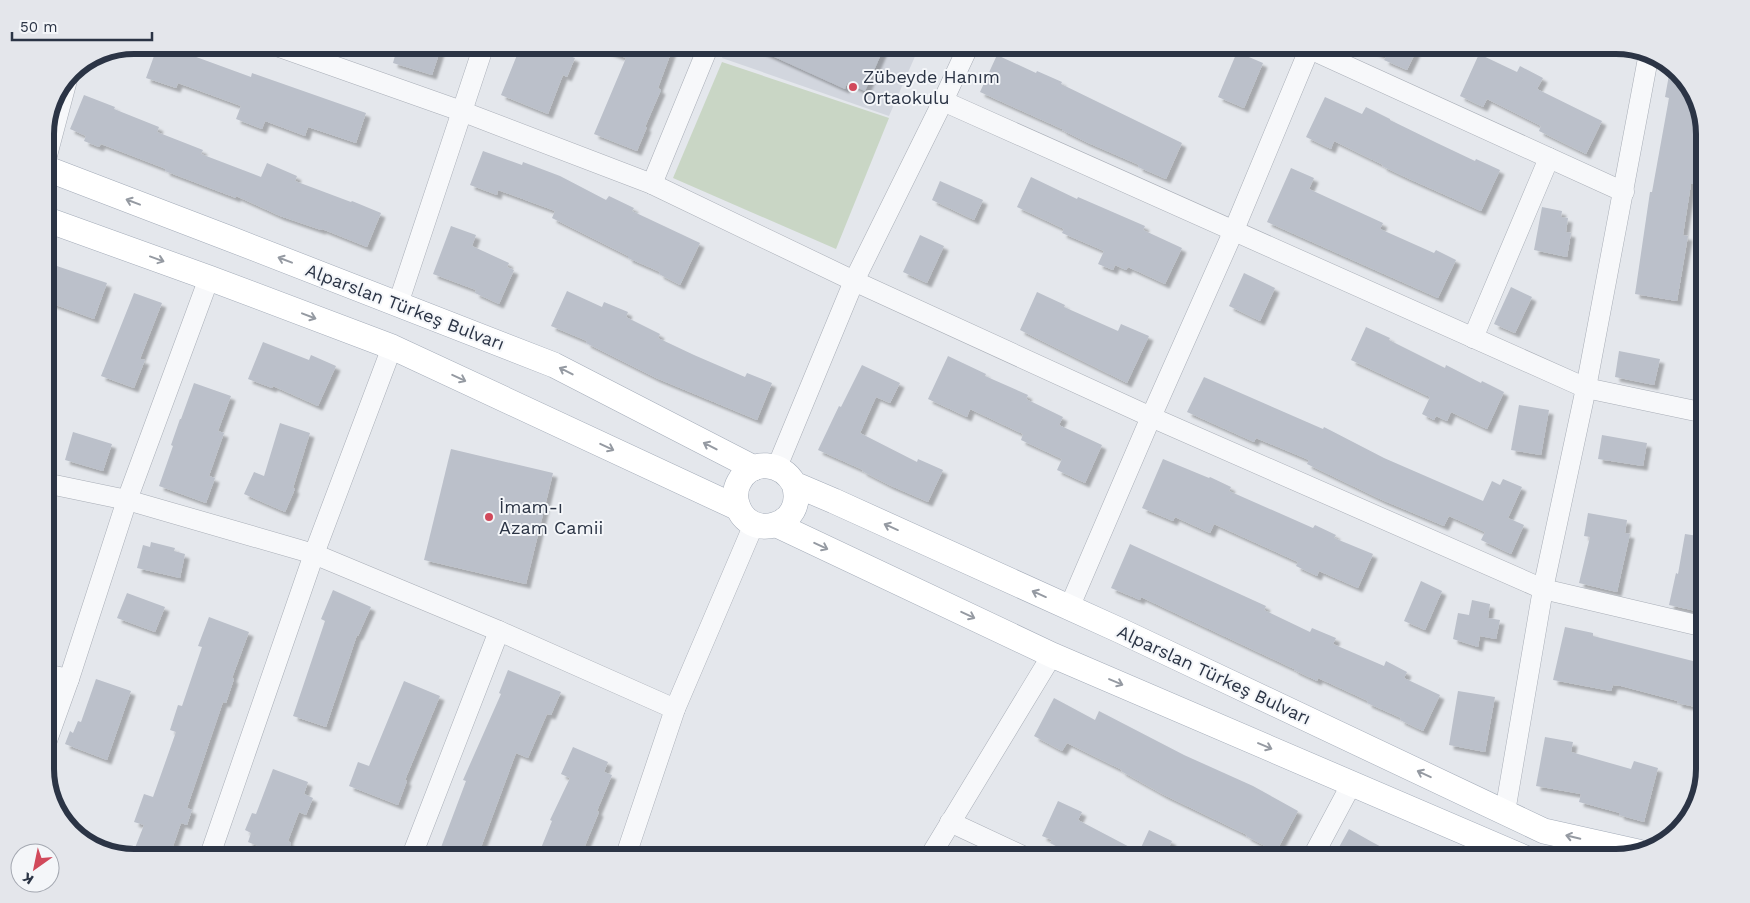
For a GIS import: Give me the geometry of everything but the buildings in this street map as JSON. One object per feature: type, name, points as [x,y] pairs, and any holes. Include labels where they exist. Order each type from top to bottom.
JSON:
[{"type":"main road","name":"Alparslan Türkeş Bulvarı","points":[[54,171],[554,365],[775,473],[1069,608],[1544,831],[1625,849]]},
{"type":"main road","points":[[54,222],[392,347],[756,519],[1052,655],[1505,849]]},
{"type":"main road","points":[[775,473],[797,494],[796,504],[788,516],[756,519],[735,500],[739,481],[745,474],[775,473]]},
{"type":"street","points":[[300,54],[460,111],[652,184],[854,281],[1151,417],[1544,589],[1696,625]]},
{"type":"street","points":[[398,304],[460,111],[481,54]]},
{"type":"street","points":[[652,184],[705,54]]},
{"type":"street","points":[[775,473],[854,281],[965,54]]},
{"type":"street","points":[[1069,608],[1234,230],[1304,54]]},
{"type":"street","points":[[1324,54],[1624,192]]},
{"type":"street","points":[[1505,812],[1544,589],[1586,388],[1648,60]]},
{"type":"street","points":[[54,129],[62,97]]},
{"type":"street","points":[[943,101],[1586,388],[1696,411]]},
{"type":"street","points":[[1472,338],[1549,158]]},
{"type":"street","points":[[54,721],[127,500],[209,278]]},
{"type":"street","points":[[212,849],[314,554],[392,347]]},
{"type":"street","points":[[54,485],[127,500],[314,554],[499,631],[676,709]]},
{"type":"street","points":[[628,849],[676,709],[756,519]]},
{"type":"street","points":[[414,849],[499,631]]},
{"type":"street","points":[[934,849],[1052,655]]},
{"type":"street","points":[[54,676],[69,679]]},
{"type":"street","points":[[1317,849],[1352,783]]},
{"type":"street","points":[[950,822],[1008,849]]},
{"type":"shaded area","name":"Zübeyde Hanım Ortaokulu","points":[[724,54],[916,54],[889,116],[722,58]]},
{"type":"green space","points":[[722,62],[889,118],[836,249],[673,178]]},
{"type":"place","name":"Zübeyde Hanım Ortaokulu","points":[[853,87]]},
{"type":"place","name":"İmam-ı Azam Camii","points":[[489,517]]}]
